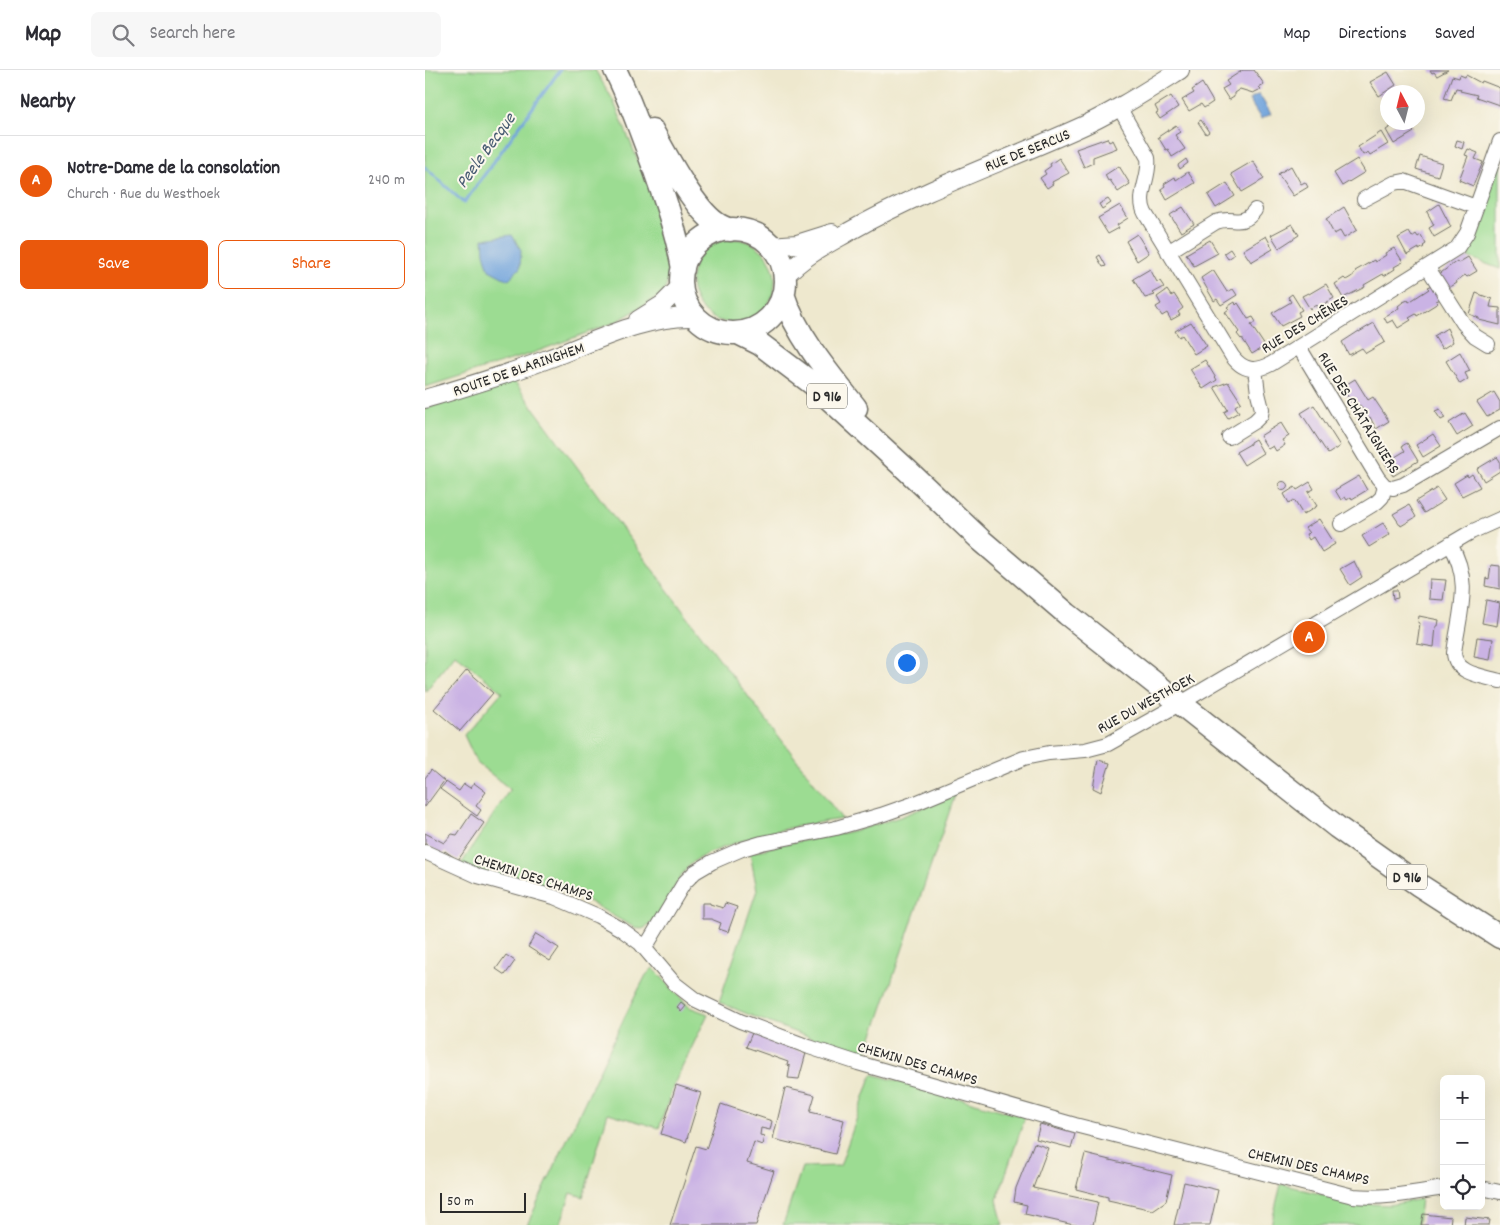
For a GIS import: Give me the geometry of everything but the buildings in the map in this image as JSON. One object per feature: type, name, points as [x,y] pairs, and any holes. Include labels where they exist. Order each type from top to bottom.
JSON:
[{"type":"main road","points":[[620,79],[645,118],[673,168],[693,197],[711,219],[730,230]]},
{"type":"main road","points":[[620,79],[670,216],[685,300],[695,317],[706,326],[715,330],[729,333],[751,330],[767,320],[778,306],[784,286],[779,258],[770,246],[752,233],[730,230],[713,234],[698,243],[687,257],[682,278]]},
{"type":"main road","name":"D 916","points":[[784,286],[793,318],[823,365],[907,470]]},
{"type":"main road","name":"D 916","points":[[738,332],[761,344],[807,379],[1023,578],[1353,838],[1436,897],[1500,937]]},
{"type":"street","name":"RUE DE SERCUS","points":[[784,286],[802,259],[870,220],[984,167],[1073,130],[1119,107],[1180,70]]},
{"type":"street","name":"RUE DES CHÊNES","points":[[1119,107],[1148,158],[1149,167],[1142,196],[1142,205],[1145,213],[1235,360],[1245,368],[1255,369],[1266,367],[1452,252],[1467,233],[1500,141]]},
{"type":"street","points":[[1365,200],[1394,183],[1404,181],[1476,207]]},
{"type":"street","points":[[1168,252],[1216,222],[1224,220],[1243,221],[1255,210]]},
{"type":"street","name":"RUE DE SERCUS","points":[[770,246],[797,244],[870,220]]},
{"type":"street","points":[[1428,268],[1463,323],[1475,336],[1488,344]]},
{"type":"street","name":"ROUTE DE BLARINGHEM","points":[[611,334],[656,309],[668,300],[682,278]]},
{"type":"street","name":"ROUTE DE BLARINGHEM","points":[[425,399],[537,363],[611,334],[671,318],[695,317]]},
{"type":"street","name":"RUE DES CHÂTAIGNIERS","points":[[1299,347],[1378,478],[1385,486],[1393,488],[1403,485],[1500,428]]},
{"type":"street","points":[[1229,437],[1255,422],[1261,415],[1262,409],[1255,369]]},
{"type":"street","points":[[1341,524],[1377,502],[1382,497],[1385,486]]},
{"type":"street","name":"RUE DU WESTHOEK","points":[[645,948],[684,883],[695,872],[721,858],[767,842],[836,828],[886,814],[1024,758],[1049,753],[1077,752],[1101,746],[1181,703],[1450,544],[1500,519]]},
{"type":"street","points":[[1450,544],[1460,562],[1464,583],[1453,653],[1455,662],[1465,671],[1500,681]]},
{"type":"street","name":"CHEMIN DES CHAMPS","points":[[425,852],[477,876],[572,904],[629,934],[645,948],[675,983],[696,1000],[762,1030],[858,1063],[1075,1125],[1353,1196],[1392,1197],[1440,1189]]},
{"type":"street","points":[[1485,1189],[1500,1192]]},
{"type":"green space","points":[[425,70],[595,70],[613,100],[653,197],[671,274],[663,294],[616,322],[533,353],[425,387]]},
{"type":"green space","points":[[1500,164],[1500,269],[1468,257]]},
{"type":"green space","points":[[733,239],[749,242],[763,251],[772,265],[775,281],[772,297],[763,311],[749,320],[733,323],[717,320],[703,311],[694,297],[691,281],[694,265],[703,251],[717,242]]},
{"type":"green space","points":[[513,380],[686,615],[842,819],[763,834],[732,844],[700,858],[685,870],[654,920],[641,929],[629,925],[583,898],[566,891],[485,874],[460,866],[510,789],[477,763],[464,735],[502,692],[455,654],[425,692],[425,408]]},
{"type":"green space","points":[[955,795],[864,1058],[719,1002],[757,890],[750,853],[784,844],[861,829],[900,817]]},
{"type":"green space","points":[[653,968],[689,1007],[708,1014],[674,1084],[659,1128],[608,1113],[583,1197],[571,1193],[560,1225],[527,1225],[625,1016],[646,975]]},
{"type":"green space","points":[[872,1074],[1025,1117],[997,1200],[1003,1225],[783,1225],[802,1167],[840,1166]]},
{"type":"green space","points":[[1281,1184],[1355,1203],[1389,1205],[1421,1199],[1418,1225],[1271,1225]]},
{"type":"water","points":[[1259,94],[1271,114],[1261,119],[1249,100]]},
{"type":"water","points":[[512,235],[521,250],[520,268],[508,280],[489,270],[484,253],[483,239]]},
{"type":"waterway","name":"Peele Becque","points":[[425,167],[464,203],[560,70]]},
{"type":"place","name":"Notre-Dame de la consolation","points":[[1309,637]]}]
